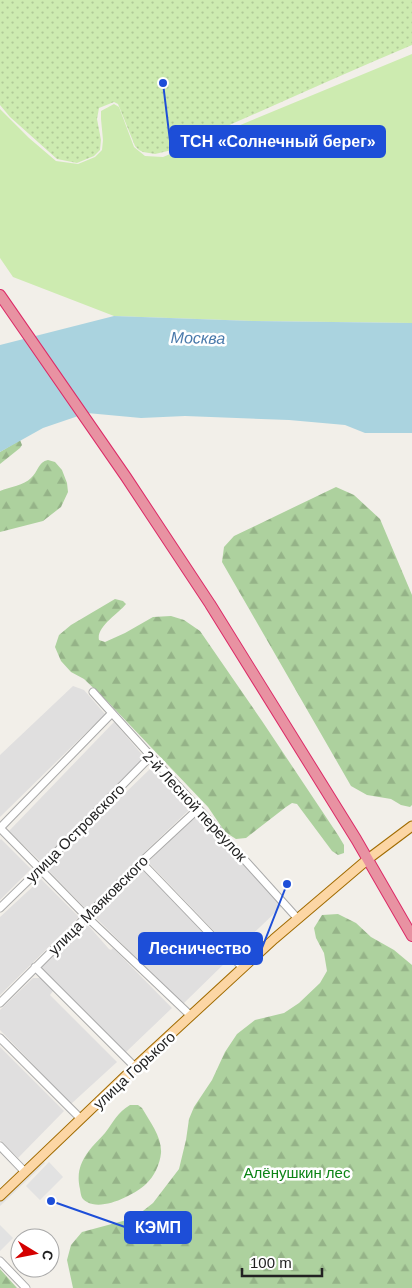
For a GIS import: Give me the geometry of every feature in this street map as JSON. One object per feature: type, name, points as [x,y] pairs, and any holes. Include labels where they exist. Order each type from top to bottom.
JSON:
[{"type":"highway","points":[[0,295],[126,477],[210,604],[368,859],[412,936]]},
{"type":"main road","name":"улица Горького","points":[[0,1196],[135,1067],[243,968],[368,859],[412,826]]},
{"type":"street","name":"2-й Лесной переулок","points":[[92,692],[298,919]]},
{"type":"street","points":[[111,714],[0,828],[87,917],[191,1016]]},
{"type":"street","name":"улица Островского","points":[[0,908],[150,756]]},
{"type":"street","name":"улица Маяковского","points":[[0,1003],[198,809]]},
{"type":"street","points":[[142,862],[243,968]]},
{"type":"street","points":[[35,967],[135,1067]]},
{"type":"street","points":[[0,1038],[81,1119]]},
{"type":"street","points":[[0,1146],[25,1172]]},
{"type":"street","points":[[0,1261],[26,1288]]},
{"type":"shaded area","points":[[73,686],[84,690],[105,714],[0,817],[0,755]]},
{"type":"shaded area","points":[[114,722],[145,758],[41,862],[9,831]]},
{"type":"shaded area","points":[[152,767],[191,808],[129,867],[88,911],[47,869]]},
{"type":"shaded area","points":[[198,814],[282,906],[234,952],[148,862]]},
{"type":"shaded area","points":[[0,840],[31,869],[0,900]]},
{"type":"shaded area","points":[[143,868],[229,959],[183,1004],[94,916]]},
{"type":"shaded area","points":[[41,879],[79,917],[0,995],[0,917]]},
{"type":"shaded area","points":[[87,924],[109,949],[113,948],[172,1008],[126,1052],[41,968]]},
{"type":"shaded area","points":[[33,978],[41,978],[53,991],[50,995],[117,1062],[71,1104],[0,1030],[0,1010]]},
{"type":"shaded area","points":[[0,1047],[64,1111],[18,1158],[0,1140]]},
{"type":"shaded area","points":[[42,1160],[45,1163],[0,1206],[0,1201]]},
{"type":"shaded area","points":[[49,1162],[63,1177],[40,1200],[26,1186]]},
{"type":"shaded area","points":[[0,1225],[10,1235],[10,1241],[0,1251]]},
{"type":"green space","points":[[0,0],[412,0],[412,45],[172,150],[155,154],[143,152],[135,146],[118,104],[114,102],[99,108],[97,119],[101,140],[100,150],[94,156],[77,163],[57,159],[10,117],[0,105]]},
{"type":"green space","points":[[412,54],[412,323],[253,321],[114,316],[13,277],[0,258],[0,109],[29,138],[56,161],[78,164],[95,157],[102,150],[101,111],[114,104],[119,107],[134,147],[145,156],[163,157]]},
{"type":"green space","points":[[20,440],[22,445],[20,448],[0,464],[0,452]]},
{"type":"green space","points":[[48,460],[55,462],[62,470],[67,483],[68,492],[61,507],[43,521],[0,532],[0,491],[28,480],[42,463]]},
{"type":"green space","points":[[336,487],[354,495],[380,519],[412,595],[412,805],[410,807],[401,805],[391,799],[367,795],[351,786],[222,562],[224,547],[234,536]]},
{"type":"green space","points":[[115,599],[126,604],[101,630],[99,640],[105,642],[153,617],[171,616],[184,620],[200,631],[338,835],[344,845],[344,853],[338,855],[332,851],[297,804],[292,803],[246,838],[236,839],[225,832],[208,807],[108,702],[84,679],[71,672],[61,661],[55,647],[59,635],[71,625]]},
{"type":"green space","name":"Алёнушкин лес","points":[[338,914],[356,923],[371,937],[394,950],[412,965],[412,1288],[73,1288],[67,1260],[71,1245],[82,1232],[134,1218],[153,1203],[179,1169],[189,1119],[194,1107],[212,1080],[225,1052],[237,1034],[255,1020],[284,1013],[299,1003],[320,983],[327,971],[324,953],[316,938],[314,928],[322,915]]},
{"type":"green space","points":[[130,1105],[138,1105],[142,1108],[158,1135],[161,1153],[156,1170],[146,1184],[126,1197],[101,1205],[87,1202],[82,1197],[79,1183],[79,1172],[82,1162],[119,1114]]},
{"type":"green space","points":[[0,1269],[17,1288],[0,1288]]},
{"type":"water","name":"Москва","points":[[114,316],[253,321],[412,323],[412,433],[365,433],[345,425],[289,420],[185,416],[141,418],[87,413],[43,428],[0,452],[0,345]]},
{"type":"place","name":"ТСН «Солнечный берег»","points":[[163,83]]},
{"type":"place","name":"Лесничество","points":[[287,884]]},
{"type":"place","name":"КЭМП","points":[[51,1201]]}]
